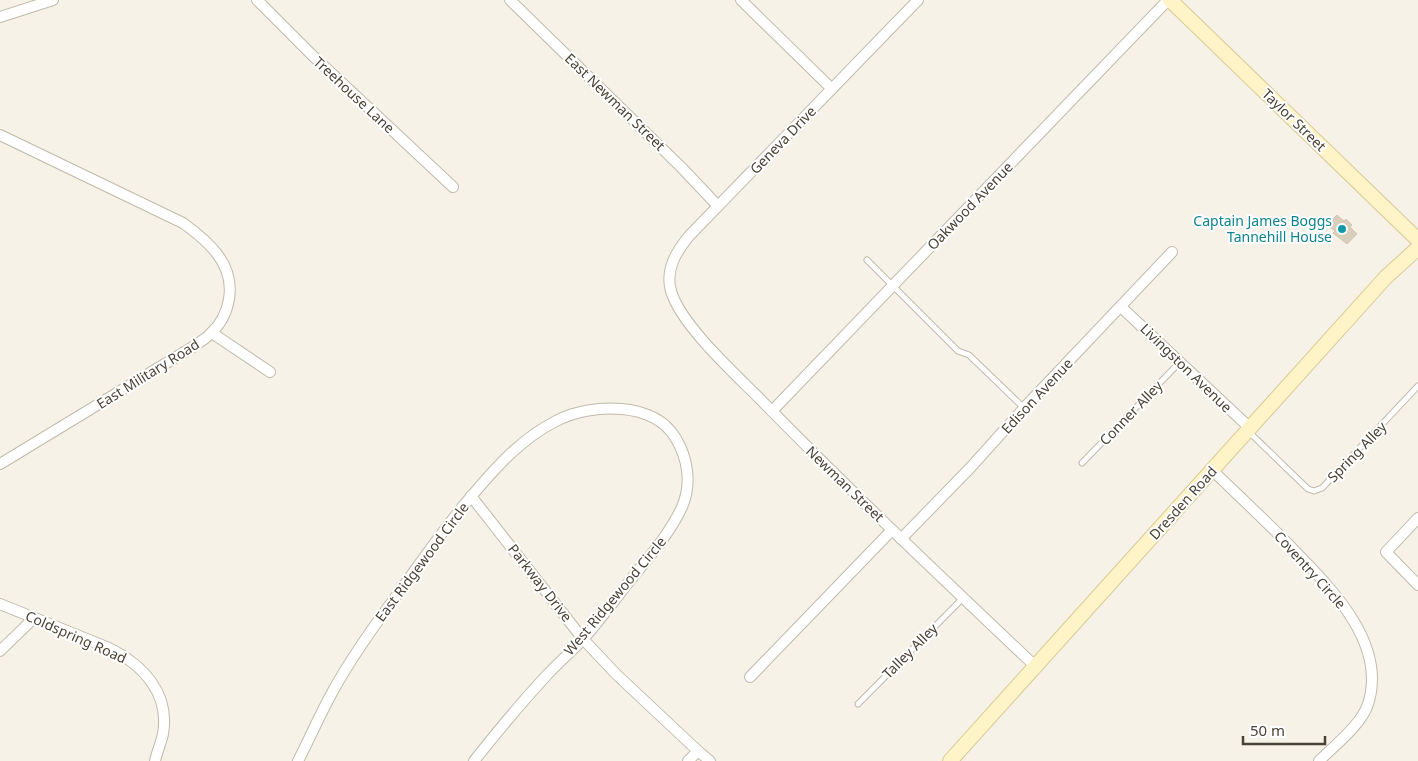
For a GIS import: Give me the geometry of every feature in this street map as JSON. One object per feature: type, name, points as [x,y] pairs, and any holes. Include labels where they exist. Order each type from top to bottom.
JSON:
[{"type":"street","points":[[0,17],[53,0]]},
{"type":"street","name":"Treehouse Lane","points":[[256,0],[453,187]]},
{"type":"street","name":"East Newman Street","points":[[510,0],[681,167],[718,206]]},
{"type":"street","points":[[741,0],[832,89]]},
{"type":"street","name":"Geneva Drive","points":[[670,290],[670,271],[675,256],[694,230],[918,0]]},
{"type":"street","name":"Taylor Street","points":[[1169,0],[1418,240]]},
{"type":"street","name":"Oakwood Avenue","points":[[772,411],[1169,0]]},
{"type":"street","name":"East Military Road","points":[[0,135],[183,223],[209,244],[220,256],[227,270],[230,282],[228,306],[222,320],[212,333],[165,365],[0,464]]},
{"type":"street","name":"Dresden Road","points":[[950,761],[1386,277],[1418,248]]},
{"type":"street","name":"Edison Avenue","points":[[901,539],[1172,252]]},
{"type":"street","name":"Newman Street","points":[[670,290],[676,304],[690,324],[713,351],[901,539],[1035,666]]},
{"type":"street","name":"Livingston Avenue","points":[[1122,307],[1249,430]]},
{"type":"street","points":[[212,333],[270,372]]},
{"type":"street","name":"East Ridgewood Circle","points":[[298,761],[333,690],[376,623],[437,537],[505,458],[537,432],[565,417],[593,410],[615,408],[635,410],[651,416],[674,435]]},
{"type":"street","name":"West Ridgewood Circle","points":[[474,761],[546,677],[583,638],[664,538],[684,503],[688,478],[684,454],[674,435]]},
{"type":"street","name":"Coventry Circle","points":[[1212,470],[1318,573],[1342,603],[1361,634],[1372,677],[1372,691],[1368,706],[1349,731],[1319,761]]},
{"type":"street","name":"Parkway Drive","points":[[472,496],[583,638],[616,674],[710,761]]},
{"type":"street","points":[[1418,518],[1386,552],[1418,585]]},
{"type":"street","points":[[750,677],[892,530]]},
{"type":"street","name":"Coldspring Road","points":[[0,604],[116,652],[144,672],[158,692],[164,721],[163,735],[155,761]]},
{"type":"street","points":[[0,652],[34,618]]},
{"type":"street","points":[[688,761],[698,751]]},
{"type":"lane","points":[[867,260],[958,350],[969,355],[1024,408]]},
{"type":"lane","name":"Conner Alley","points":[[1082,463],[1180,362]]},
{"type":"lane","name":"Spring Alley","points":[[1249,430],[1308,489],[1314,491],[1322,488],[1418,386]]},
{"type":"lane","name":"Talley Alley","points":[[858,704],[963,598]]},
{"type":"building","name":"Captain James Boggs Tannehill House","points":[[1337,215],[1344,221],[1346,219],[1352,225],[1350,227],[1357,234],[1347,244],[1333,233],[1335,231],[1327,225]]},
{"type":"place","name":"Captain James Boggs Tannehill House","points":[[1342,229]]}]
